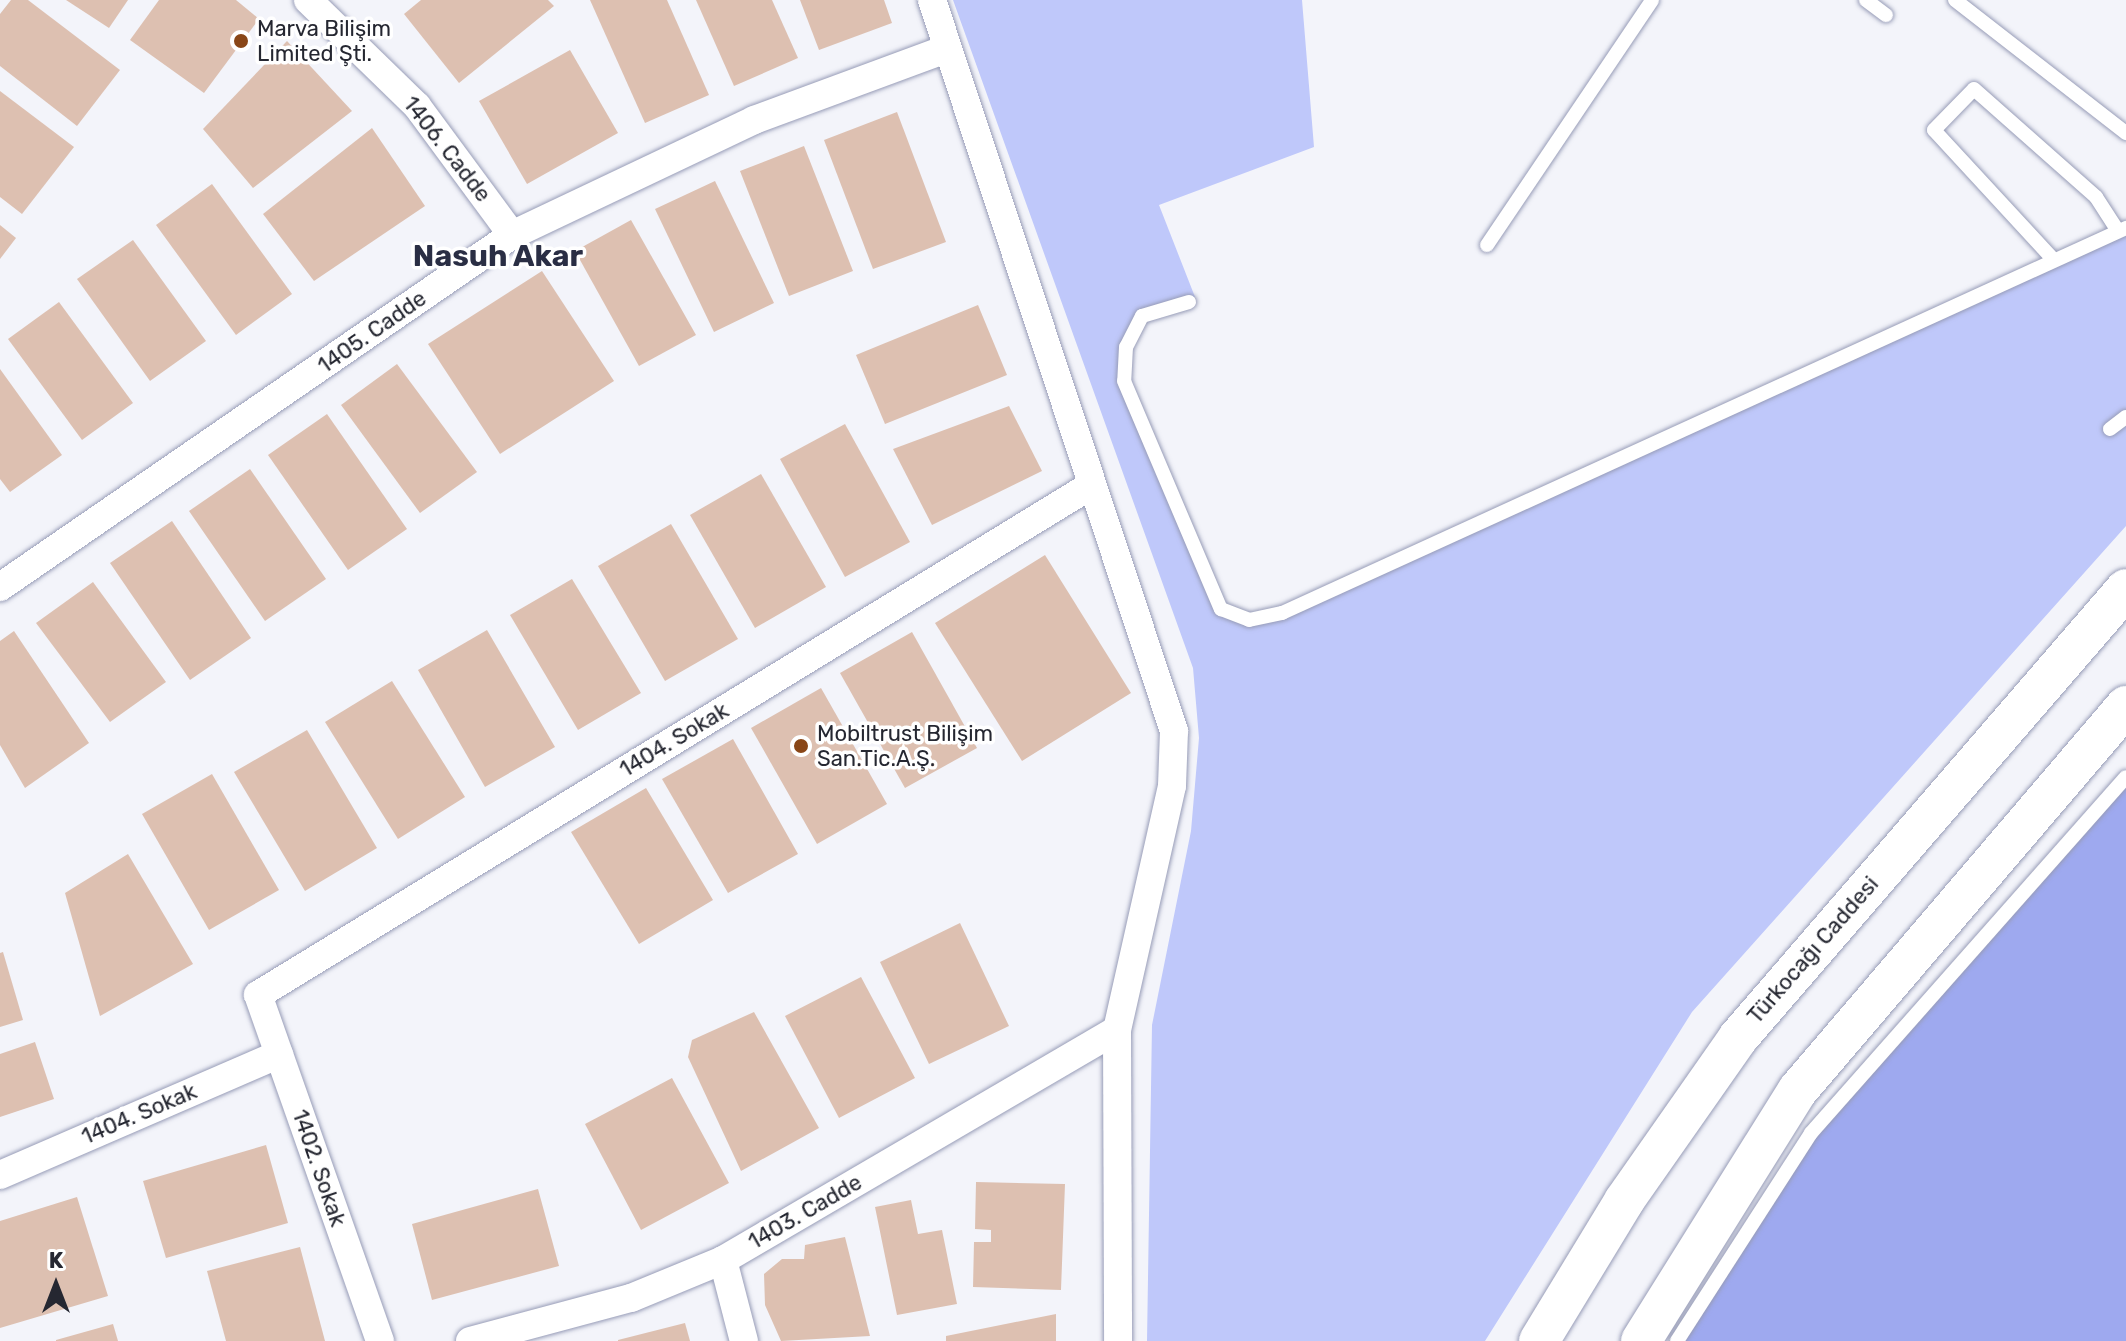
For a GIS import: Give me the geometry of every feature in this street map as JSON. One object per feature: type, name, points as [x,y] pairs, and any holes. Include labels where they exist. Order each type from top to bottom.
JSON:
[{"type":"main road","name":"Türkocağı Caddesi","points":[[1539,1341],[1624,1201],[1738,1038],[2126,589]]},
{"type":"main road","points":[[1641,1341],[1798,1090],[2126,706]]},
{"type":"street","name":"1406. Cadde","points":[[308,0],[417,106],[512,235]]},
{"type":"street","points":[[932,0],[1090,486],[1174,731],[1172,786],[1117,1030],[1118,1341]]},
{"type":"street","name":"1405. Cadde","points":[[0,587],[512,235],[754,120],[946,49]]},
{"type":"street","name":"1404. Sokak","points":[[258,995],[1090,486]]},
{"type":"street","name":"1402. Sokak","points":[[258,995],[380,1341]]},
{"type":"street","name":"1403. Cadde","points":[[470,1341],[631,1298],[723,1260],[1117,1030]]},
{"type":"street","name":"1404. Sokak","points":[[0,1175],[279,1054]]},
{"type":"street","points":[[723,1260],[744,1341]]},
{"type":"lane","points":[[1487,245],[1652,0]]},
{"type":"lane","points":[[1866,0],[1886,15]]},
{"type":"lane","points":[[1955,0],[2126,133]]},
{"type":"lane","points":[[1189,302],[1142,316],[1126,347],[1124,381],[1221,609],[1249,620],[1282,613],[2052,258],[2122,229],[2096,197],[1974,89],[1934,130],[2052,258]]},
{"type":"lane","points":[[2110,429],[2126,417]]},
{"type":"lane","points":[[1677,1341],[1811,1133],[2126,777]]},
{"type":"shaded area","points":[[953,0],[1302,0],[1314,147],[1159,205],[1195,297],[1142,316],[1126,348],[1124,382],[1220,609],[1249,620],[2126,233],[2126,526],[1692,1012],[1485,1341],[1147,1341],[1152,1025],[1191,831],[1199,738],[1193,668]]},
{"type":"shaded area","points":[[2126,777],[2126,1341],[1677,1341],[1811,1133]]},
{"type":"building","points":[[11,0],[28,0],[120,70],[77,126],[0,66],[0,14]]},
{"type":"building","points":[[66,0],[128,0],[109,28]]},
{"type":"building","points":[[159,0],[236,0],[259,19],[204,93],[130,40]]},
{"type":"building","points":[[421,0],[548,0],[554,6],[459,83],[404,14]]},
{"type":"building","points":[[590,0],[667,0],[709,95],[645,123]]},
{"type":"building","points":[[696,0],[772,0],[798,58],[734,86]]},
{"type":"building","points":[[800,0],[884,0],[892,23],[819,50]]},
{"type":"building","points":[[287,41],[352,111],[253,188],[203,129]]},
{"type":"building","points":[[570,50],[618,133],[527,184],[479,101]]},
{"type":"building","points":[[0,91],[74,147],[22,214],[0,197]]},
{"type":"building","points":[[897,112],[946,242],[873,269],[824,140]]},
{"type":"building","points":[[372,128],[425,206],[314,281],[263,214]]},
{"type":"building","points":[[804,146],[853,271],[789,296],[740,171]]},
{"type":"building","points":[[715,181],[774,303],[714,332],[655,209]]},
{"type":"building","points":[[212,184],[292,294],[236,335],[156,225]]},
{"type":"building","points":[[631,220],[696,335],[639,366],[575,251]]},
{"type":"building","points":[[0,225],[16,238],[0,259]]},
{"type":"building","points":[[133,240],[206,341],[150,381],[77,279]]},
{"type":"building","points":[[542,271],[614,381],[500,454],[428,344]]},
{"type":"building","points":[[59,302],[133,403],[82,440],[8,339]]},
{"type":"building","points":[[978,305],[1007,375],[885,424],[856,355]]},
{"type":"building","points":[[397,364],[477,472],[420,513],[341,405]]},
{"type":"building","points":[[0,369],[62,455],[10,492],[0,479]]},
{"type":"building","points":[[1009,406],[1042,471],[932,525],[893,449]]},
{"type":"building","points":[[327,414],[407,529],[348,570],[268,455]]},
{"type":"building","points":[[845,424],[910,542],[845,577],[780,459]]},
{"type":"building","points":[[250,469],[326,579],[265,621],[189,511]]},
{"type":"building","points":[[761,474],[826,587],[755,628],[690,515]]},
{"type":"building","points":[[172,521],[251,638],[190,680],[110,563]]},
{"type":"building","points":[[671,524],[738,639],[665,681],[598,566]]},
{"type":"building","points":[[1045,555],[1131,693],[1022,761],[935,623]]},
{"type":"building","points":[[572,579],[641,693],[578,730],[510,615]]},
{"type":"building","points":[[93,582],[166,682],[110,722],[36,623]]},
{"type":"building","points":[[487,630],[555,747],[485,787],[418,670]]},
{"type":"building","points":[[14,631],[89,743],[25,788],[0,745],[0,641]]},
{"type":"building","points":[[912,632],[977,748],[905,788],[840,673]]},
{"type":"building","points":[[392,681],[465,797],[398,839],[325,722]]},
{"type":"building","points":[[821,688],[887,804],[817,844],[751,728]]},
{"type":"building","points":[[307,730],[377,848],[305,891],[234,772]]},
{"type":"building","points":[[733,739],[798,854],[728,893],[662,779]]},
{"type":"building","points":[[212,774],[279,890],[209,930],[142,814]]},
{"type":"building","points":[[646,788],[713,900],[639,944],[571,832]]},
{"type":"building","points":[[128,854],[193,964],[100,1016],[65,893]]},
{"type":"building","points":[[960,923],[1009,1026],[929,1064],[880,962]]},
{"type":"building","points":[[3,952],[23,1020],[0,1027],[0,953]]},
{"type":"building","points":[[861,977],[915,1078],[839,1118],[785,1016]]},
{"type":"building","points":[[754,1012],[819,1128],[741,1171],[688,1057],[692,1040]]},
{"type":"building","points":[[35,1042],[54,1099],[0,1117],[0,1054]]},
{"type":"building","points":[[672,1078],[729,1183],[641,1230],[585,1124]]},
{"type":"building","points":[[266,1145],[288,1223],[166,1258],[143,1181]]},
{"type":"building","points":[[976,1182],[1065,1184],[1061,1290],[973,1287],[974,1242],[991,1242],[991,1230],[975,1229]]},
{"type":"building","points":[[538,1189],[559,1266],[432,1300],[412,1224]]},
{"type":"building","points":[[77,1197],[108,1296],[0,1328],[0,1221]]},
{"type":"building","points":[[911,1200],[918,1234],[942,1230],[957,1304],[897,1315],[875,1207]]},
{"type":"building","points":[[845,1237],[870,1336],[781,1341],[765,1305],[764,1274],[782,1259],[804,1259],[805,1245]]},
{"type":"building","points":[[300,1247],[325,1341],[226,1341],[207,1271]]},
{"type":"building","points":[[1056,1314],[1056,1341],[946,1341],[946,1336]]},
{"type":"building","points":[[685,1323],[690,1341],[618,1341],[618,1340]]},
{"type":"building","points":[[113,1324],[118,1341],[56,1341],[56,1340]]},
{"type":"place","name":"Marva Bilişim Limited Şti.","points":[[241,41]]},
{"type":"place","name":"Mobiltrust Bilişim San.Tic.A.Ş.","points":[[801,746]]},
{"type":"district","name":"Nasuh Akar","points":[[498,256]]}]
